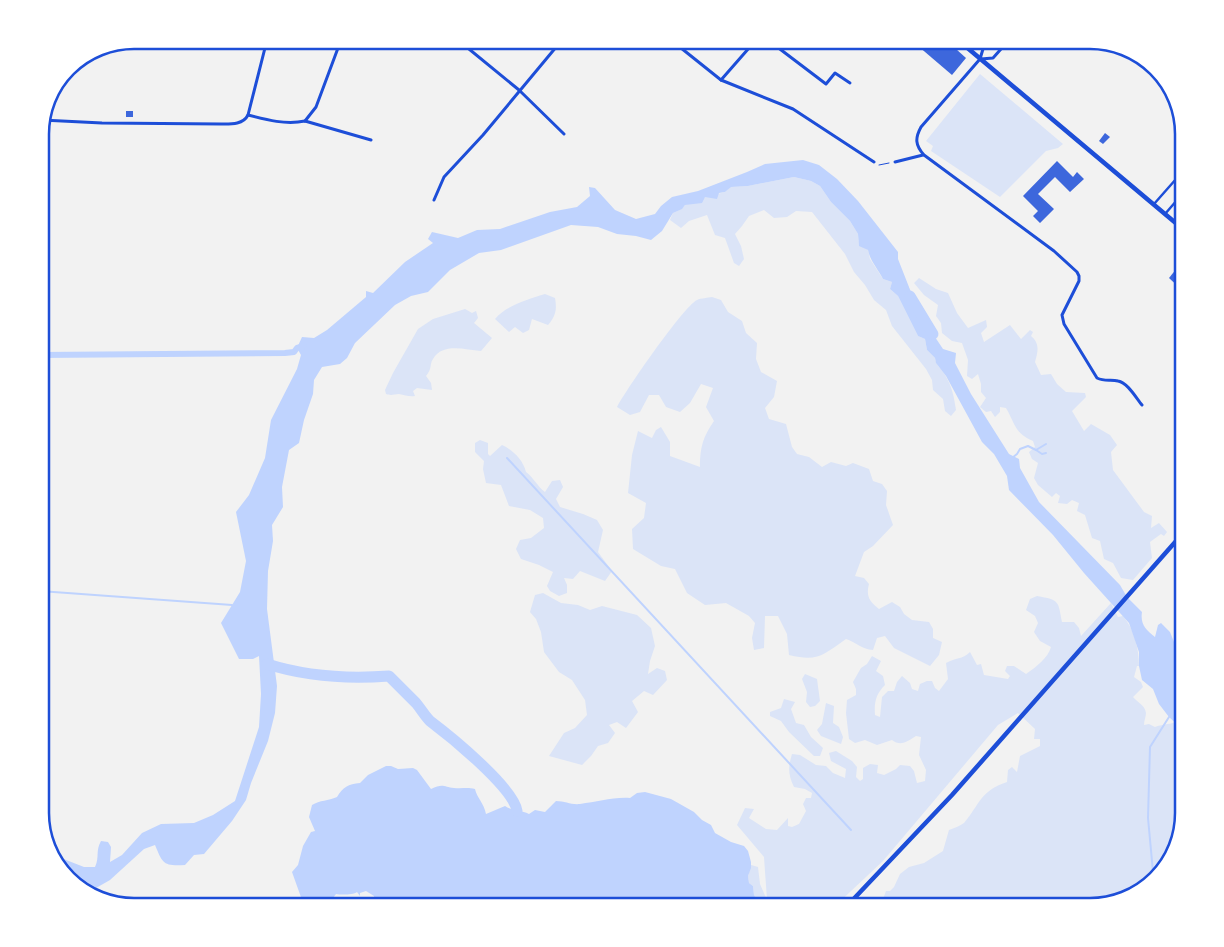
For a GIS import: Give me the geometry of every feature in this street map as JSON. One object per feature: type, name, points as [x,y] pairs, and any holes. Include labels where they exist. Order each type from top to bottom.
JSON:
[{"type":"main road","points":[[968,49],[1175,222]]},
{"type":"main road","points":[[855,898],[952,795],[1175,542]]},
{"type":"street","points":[[50,120],[102,123],[236,123],[246,119],[248,115],[265,49]]},
{"type":"street","points":[[306,121],[316,107],[337,49]]},
{"type":"street","points":[[469,49],[519,90],[564,134]]},
{"type":"street","points":[[434,200],[444,178],[483,135],[554,49]]},
{"type":"street","points":[[682,49],[721,80],[793,109],[874,162]]},
{"type":"street","points":[[721,80],[748,49]]},
{"type":"street","points":[[780,49],[826,84],[835,72],[850,84]]},
{"type":"street","points":[[984,49],[980,59],[921,127],[916,140],[918,149],[1054,251],[1077,272],[1079,281],[1062,315],[1064,324],[1097,378],[1101,381],[1118,381],[1125,385],[1142,405]]},
{"type":"street","points":[[980,59],[993,58],[1001,49]]},
{"type":"street","points":[[248,115],[275,122],[297,123],[306,121],[371,140]]},
{"type":"street","points":[[895,162],[924,155]]},
{"type":"street","points":[[1154,204],[1175,180]]},
{"type":"street","points":[[1165,214],[1175,202]]},
{"type":"path","points":[[874,162],[880,165],[895,162]]},
{"type":"shaded area","points":[[980,74],[1063,144],[1058,148],[1046,151],[1000,197],[931,151],[933,146],[926,141]]},
{"type":"shaded area","points":[[794,177],[811,181],[820,186],[831,202],[850,221],[858,234],[859,245],[868,250],[870,259],[883,279],[892,282],[890,289],[898,296],[918,336],[925,339],[927,350],[935,358],[949,383],[956,410],[951,416],[945,411],[943,399],[933,390],[932,380],[926,369],[892,326],[886,310],[874,300],[854,272],[845,254],[812,212],[796,211],[787,217],[774,218],[764,210],[749,216],[735,234],[741,246],[744,259],[739,266],[734,263],[725,238],[715,235],[707,215],[689,221],[681,228],[670,220],[673,213],[685,205],[725,192],[730,187],[748,186]]},
{"type":"shaded area","points":[[919,278],[936,289],[948,293],[957,313],[968,328],[986,320],[987,327],[981,333],[984,342],[1010,325],[1021,339],[1030,330],[1033,332],[1031,336],[1038,348],[1035,362],[1041,375],[1051,374],[1057,384],[1066,392],[1085,393],[1086,397],[1072,411],[1084,431],[1091,424],[1110,435],[1117,445],[1111,452],[1113,470],[1144,512],[1152,516],[1151,528],[1159,523],[1167,532],[1164,536],[1161,534],[1150,542],[1152,558],[1133,580],[1121,578],[1113,563],[1104,559],[1100,541],[1092,538],[1085,515],[1077,511],[1079,503],[1072,500],[1067,504],[1058,503],[1060,496],[1056,493],[1052,497],[1038,485],[1034,478],[1038,463],[1032,459],[1029,452],[1035,447],[1033,441],[1018,431],[1006,408],[1000,407],[1000,412],[995,417],[991,411],[986,412],[980,407],[986,398],[981,392],[978,374],[972,379],[967,376],[968,360],[962,343],[952,341],[942,333],[941,323],[936,316],[938,305],[924,295],[914,283]]},
{"type":"shaded area","points":[[545,294],[555,298],[556,302],[554,315],[548,325],[532,319],[529,330],[523,333],[515,327],[509,332],[495,319],[499,314],[511,307]]},
{"type":"shaded area","points":[[712,297],[721,300],[728,312],[742,321],[746,333],[757,343],[756,359],[761,372],[777,381],[774,397],[765,408],[769,419],[786,424],[792,447],[797,454],[809,457],[822,467],[831,462],[846,466],[853,463],[869,469],[873,481],[882,484],[887,491],[886,505],[893,525],[873,546],[864,552],[855,576],[864,578],[869,584],[869,598],[879,609],[892,602],[900,607],[904,614],[912,620],[929,622],[933,629],[933,638],[942,642],[939,655],[930,666],[894,648],[885,636],[877,638],[873,650],[846,639],[820,656],[807,658],[789,655],[787,634],[778,616],[765,616],[764,648],[754,650],[752,638],[755,623],[749,616],[726,603],[705,605],[687,593],[675,569],[661,566],[633,549],[632,529],[644,518],[646,503],[628,493],[632,455],[638,431],[652,438],[656,430],[661,427],[670,442],[670,456],[700,467],[703,443],[714,421],[706,407],[713,388],[701,384],[690,403],[680,412],[666,407],[659,395],[649,395],[640,412],[630,415],[617,407],[631,384],[680,317],[697,300]]},
{"type":"shaded area","points":[[465,309],[472,313],[476,311],[478,318],[474,323],[492,338],[481,351],[455,348],[442,350],[433,359],[426,376],[431,383],[432,390],[417,388],[413,391],[415,396],[386,394],[385,390],[393,373],[418,329],[433,319]]},
{"type":"shaded area","points":[[480,440],[488,443],[488,454],[490,456],[502,445],[510,450],[520,460],[526,472],[545,492],[552,481],[560,480],[563,487],[556,499],[560,507],[597,520],[603,530],[598,552],[612,571],[605,581],[580,571],[573,579],[564,578],[567,585],[567,593],[559,596],[550,591],[547,586],[553,572],[521,559],[516,549],[520,540],[531,538],[544,528],[543,518],[530,510],[509,506],[501,485],[486,483],[483,469],[484,461],[475,452],[475,443]]},
{"type":"shaded area","points":[[543,593],[561,603],[578,605],[590,610],[602,606],[637,615],[651,628],[655,646],[648,674],[657,668],[665,671],[667,680],[653,695],[644,691],[632,701],[638,712],[626,728],[617,722],[609,725],[615,733],[608,743],[598,746],[582,765],[549,756],[564,733],[575,728],[587,715],[585,700],[572,680],[559,672],[544,652],[541,632],[536,619],[530,612],[535,595]]},
{"type":"shaded area","points":[[1037,596],[1054,600],[1060,610],[1062,622],[1074,622],[1079,628],[1081,636],[1111,603],[1118,617],[1123,616],[1130,627],[1138,652],[1139,666],[1137,666],[1134,677],[1141,682],[1143,687],[1133,697],[1145,710],[1144,725],[1149,724],[1155,727],[1175,722],[1175,824],[1171,841],[1158,865],[1142,881],[1128,889],[1101,898],[883,898],[886,891],[890,891],[894,887],[900,874],[909,867],[924,863],[943,851],[949,830],[964,823],[986,794],[1007,782],[1008,770],[1012,767],[1017,772],[1020,756],[1040,746],[1040,739],[1034,739],[1035,729],[1018,713],[998,725],[883,861],[844,898],[767,898],[764,857],[737,825],[745,808],[754,809],[749,818],[766,829],[777,830],[788,818],[788,826],[792,827],[799,824],[806,811],[803,804],[806,798],[811,798],[812,793],[805,789],[794,787],[789,771],[792,754],[800,755],[816,765],[826,766],[833,773],[845,778],[846,769],[831,761],[829,753],[836,751],[852,761],[857,767],[856,777],[860,781],[863,779],[863,768],[870,764],[878,765],[877,773],[884,775],[900,765],[910,766],[914,771],[917,783],[925,781],[926,770],[919,755],[921,737],[916,736],[901,743],[892,740],[877,745],[865,740],[855,743],[849,739],[846,713],[847,700],[856,695],[853,682],[861,668],[867,664],[872,656],[881,661],[876,671],[883,676],[885,685],[875,702],[875,715],[880,717],[882,697],[888,691],[894,691],[897,682],[902,676],[910,683],[912,689],[918,691],[920,684],[932,681],[935,688],[939,691],[948,679],[946,663],[970,652],[977,665],[981,664],[984,675],[1008,679],[1010,676],[1005,671],[1007,666],[1014,666],[1026,674],[1044,659],[1051,647],[1040,641],[1034,632],[1038,623],[1035,616],[1026,610],[1030,599]]},
{"type":"shaded area","points":[[805,674],[817,679],[820,701],[815,706],[810,707],[806,702],[807,692],[802,679]]},
{"type":"shaded area","points":[[784,699],[795,702],[791,709],[796,723],[804,725],[811,737],[823,748],[820,756],[814,756],[789,732],[781,721],[770,716],[770,712],[781,708]]},
{"type":"shaded area","points":[[826,703],[834,706],[833,723],[839,727],[843,737],[841,744],[821,736],[817,730],[822,724]]},
{"type":"shaded area","points":[[751,865],[758,867],[760,884],[766,898],[756,898],[754,895],[753,886],[749,883],[748,876]]},
{"type":"water","points":[[803,160],[819,165],[837,179],[858,201],[898,252],[898,259],[918,310],[925,322],[933,324],[933,334],[943,349],[956,353],[955,363],[971,394],[1009,454],[1019,459],[1020,468],[1039,502],[1120,585],[1127,597],[1142,612],[1144,626],[1149,632],[1155,637],[1158,625],[1161,623],[1170,632],[1175,644],[1175,723],[1159,704],[1153,689],[1142,680],[1139,652],[1129,623],[1053,535],[1009,490],[1007,476],[994,454],[982,442],[946,376],[936,363],[935,358],[927,350],[925,339],[918,336],[898,296],[890,289],[892,282],[883,279],[872,261],[868,250],[859,246],[858,234],[850,221],[831,202],[820,186],[811,181],[794,177],[748,186],[731,187],[725,192],[719,193],[717,199],[705,197],[702,203],[685,205],[682,209],[673,213],[662,231],[651,240],[617,234],[598,227],[571,225],[501,250],[479,253],[450,270],[428,292],[411,296],[395,305],[355,343],[347,358],[340,364],[322,367],[314,380],[313,394],[304,420],[299,443],[289,450],[282,487],[283,507],[272,525],[273,541],[268,571],[267,609],[277,686],[275,713],[268,741],[246,800],[232,821],[204,854],[194,855],[185,865],[172,865],[162,860],[155,845],[144,849],[110,880],[95,889],[82,881],[62,859],[84,867],[95,867],[101,841],[108,842],[111,847],[110,862],[122,855],[142,833],[161,824],[194,823],[213,815],[235,801],[259,727],[261,694],[259,656],[253,659],[239,659],[221,623],[240,592],[246,561],[236,512],[249,495],[265,458],[271,420],[297,369],[301,355],[297,348],[302,337],[314,338],[327,330],[366,297],[366,291],[373,293],[405,262],[433,243],[428,239],[432,232],[458,238],[477,230],[500,229],[550,212],[577,207],[590,196],[589,187],[595,188],[615,210],[636,219],[655,214],[672,197],[698,191],[765,164]]},
{"type":"water","points":[[386,766],[398,769],[413,768],[417,770],[431,789],[441,786],[475,789],[486,814],[505,806],[529,814],[535,810],[545,812],[556,801],[580,804],[630,798],[637,793],[645,792],[671,799],[694,812],[711,825],[715,833],[731,842],[744,846],[748,851],[751,862],[748,876],[756,898],[374,898],[374,896],[366,891],[360,893],[360,896],[357,892],[344,895],[336,894],[333,898],[301,898],[292,872],[298,865],[303,846],[311,832],[315,831],[309,817],[312,805],[337,797],[346,787],[360,783],[368,775]]},
{"type":"building","points":[[922,49],[956,49],[966,58],[952,75]]},
{"type":"building","points":[[126,111],[133,111],[133,117],[126,117]]},
{"type":"building","points":[[1105,133],[1110,137],[1103,144],[1099,141]]},
{"type":"building","points":[[1057,161],[1073,177],[1077,172],[1084,179],[1070,192],[1055,177],[1038,194],[1054,209],[1040,223],[1033,216],[1038,211],[1023,196]]},
{"type":"building","points":[[1175,270],[1175,284],[1169,278]]},
{"type":"waterway","points":[[910,296],[933,334]]},
{"type":"waterway","points":[[49,355],[285,353],[294,352],[297,348],[304,346]]},
{"type":"waterway","points":[[1012,458],[1020,449],[1028,446],[1036,450],[1046,444]]},
{"type":"waterway","points":[[1036,450],[1042,454],[1046,453]]},
{"type":"waterway","points":[[507,458],[851,830]]},
{"type":"waterway","points":[[49,592],[232,605]]},
{"type":"waterway","points":[[267,664],[327,676],[389,676],[416,703],[430,721],[466,750],[493,776],[505,789],[517,811]]},
{"type":"waterway","points":[[1153,870],[1148,818],[1150,747],[1169,717]]}]
